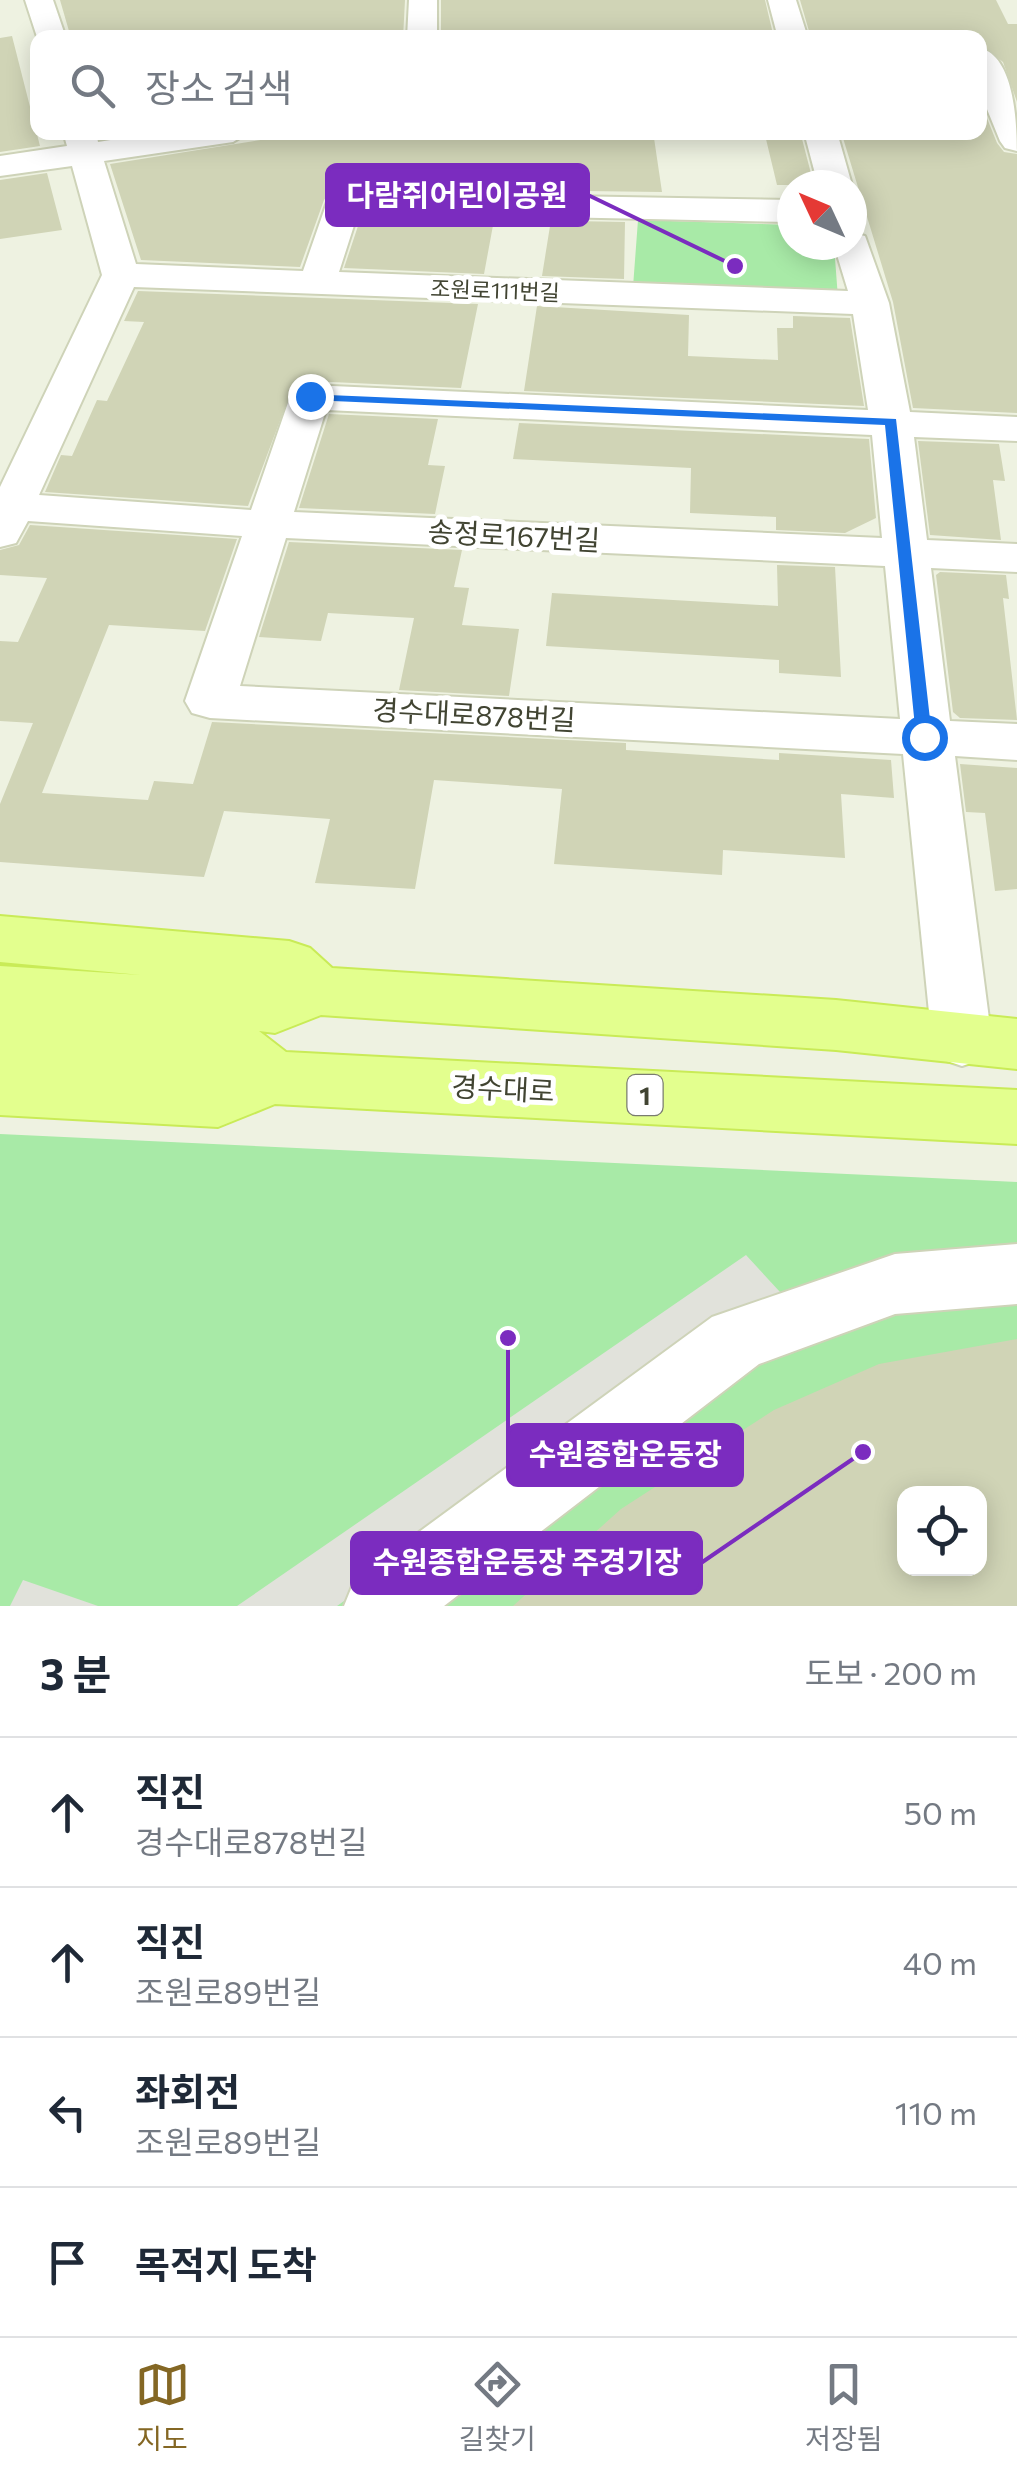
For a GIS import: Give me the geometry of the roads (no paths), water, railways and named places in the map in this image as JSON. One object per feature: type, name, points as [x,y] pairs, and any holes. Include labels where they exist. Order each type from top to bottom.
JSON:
[{"type":"main road","points":[[0,939],[288,964],[318,990]]},
{"type":"main road","points":[[0,990],[274,1008],[318,990],[836,1026],[989,1043]]},
{"type":"main road","points":[[0,1038],[241,1051],[272,1078],[218,1100],[0,1088]]},
{"type":"main road","name":"경수대로","points":[[272,1078],[1017,1117]]},
{"type":"street","points":[[39,0],[48,30]]},
{"type":"street","points":[[422,30],[423,0]]},
{"type":"street","points":[[782,0],[791,30]]},
{"type":"street","points":[[987,49],[1017,50]]},
{"type":"street","points":[[987,78],[1006,131]]},
{"type":"street","points":[[0,166],[83,143],[124,140]]},
{"type":"street","points":[[822,140],[831,170]]},
{"type":"street","points":[[4,515],[121,275],[83,143]]},
{"type":"street","points":[[318,283],[344,202],[777,212]]},
{"type":"street","points":[[857,260],[870,303],[891,422],[924,737],[989,1043]]},
{"type":"street","name":"조원로111번길","points":[[121,275],[870,303]]},
{"type":"street","points":[[266,524],[310,396],[1017,429]]},
{"type":"street","name":"송정로167번길","points":[[4,515],[1017,558]]},
{"type":"street","name":"경수대로878번길","points":[[266,524],[210,701],[1017,742]]},
{"type":"street","points":[[382,1606],[736,1340],[895,1284],[1017,1274]]},
{"type":"place","name":"다람쥐어린이공원","points":[[735,266]]},
{"type":"place","name":"수원종합운동장","points":[[508,1338]]},
{"type":"place","name":"수원종합운동장 주경기장","points":[[863,1452]]}]
